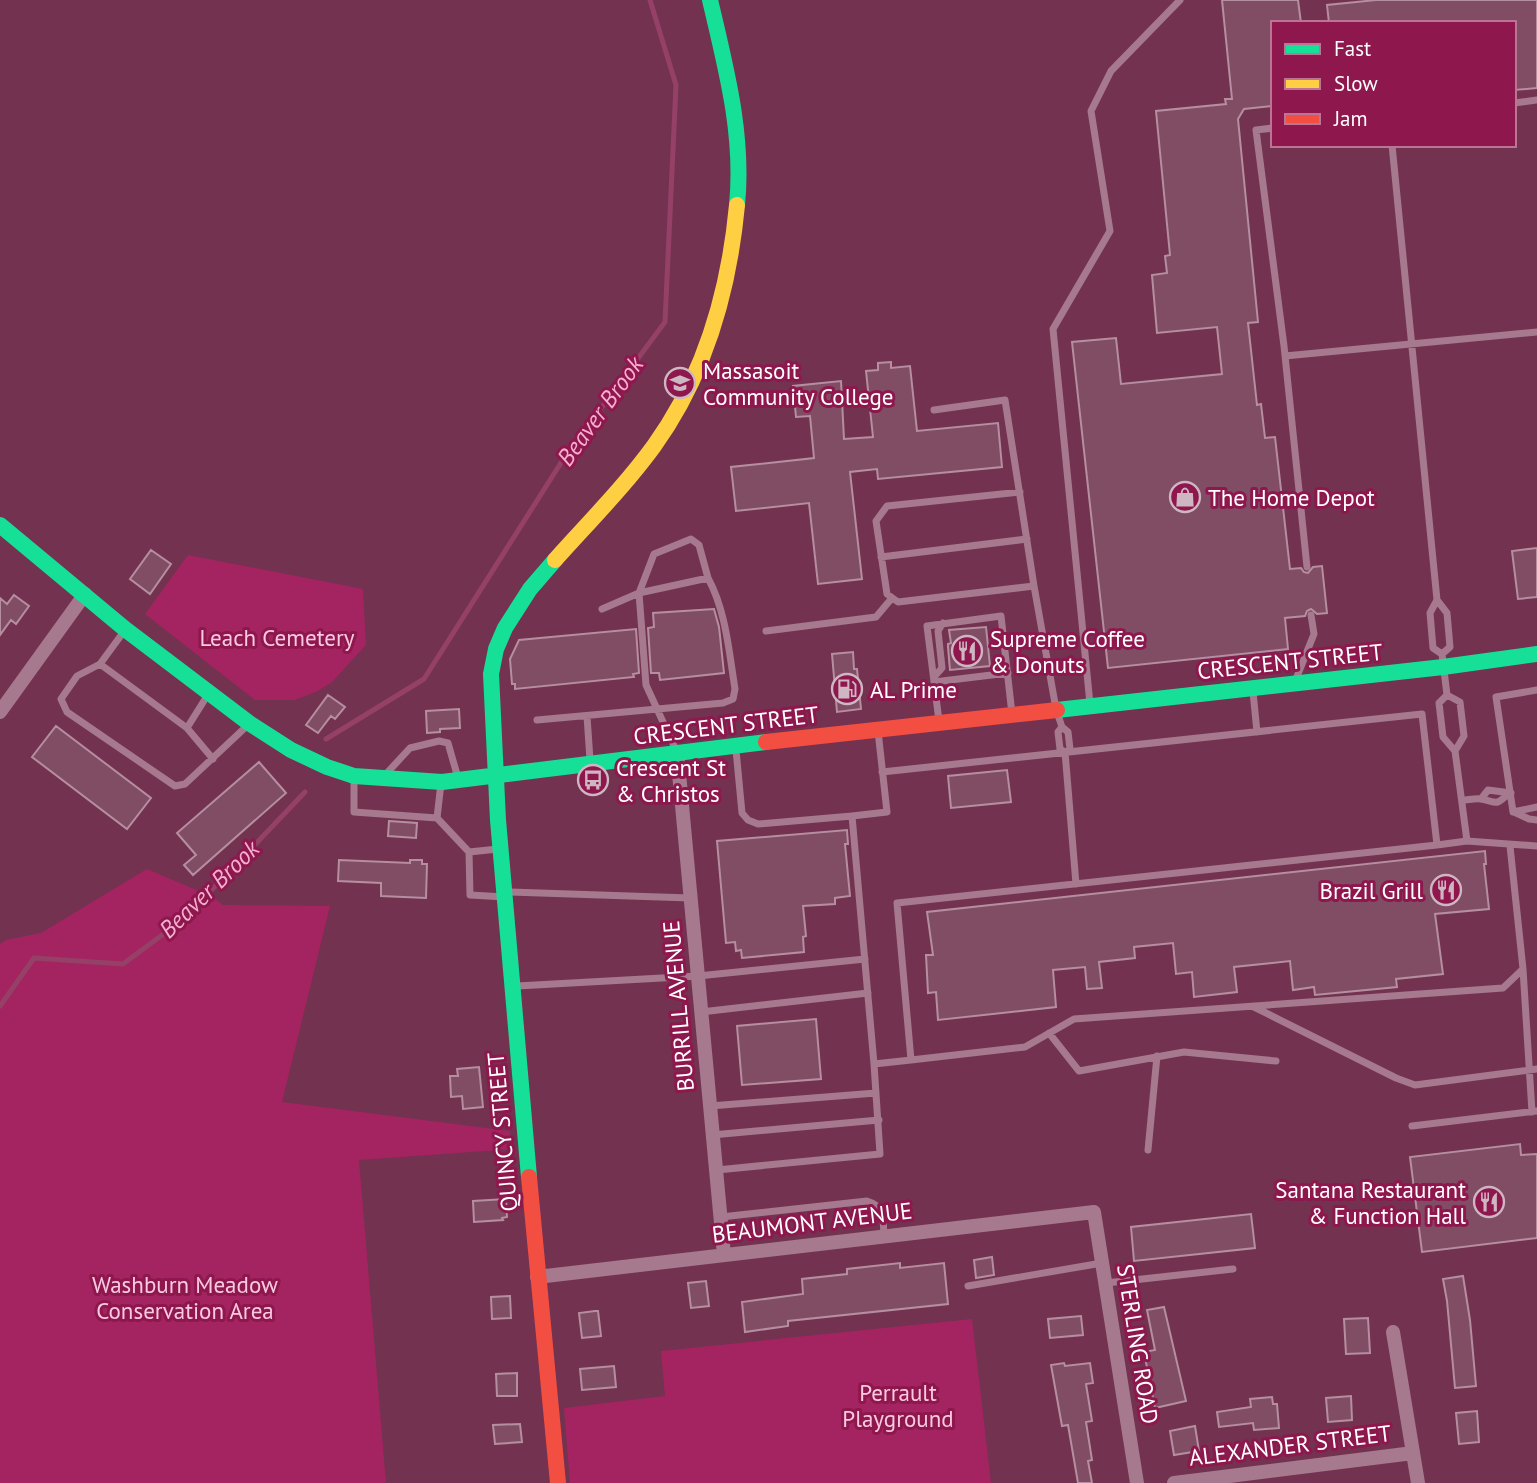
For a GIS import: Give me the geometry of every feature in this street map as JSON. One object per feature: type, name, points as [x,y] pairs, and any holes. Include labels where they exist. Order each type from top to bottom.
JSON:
[{"type":"main road","name":"QUINCY STREET","points":[[558,1483],[537,1277],[506,894],[500,849],[491,684],[494,653],[503,629],[522,598],[586,530],[662,436],[689,386],[717,319],[736,228],[739,173],[732,91],[710,0]]},
{"type":"main road","name":"CRESCENT STREET","points":[[0,525],[125,629],[250,723],[291,750],[327,768],[354,776],[381,779],[442,782],[495,777],[736,745],[1294,683],[1442,661],[1537,654]]},
{"type":"street","points":[[0,712],[85,594]]},
{"type":"street","name":"BURRILL AVENUE","points":[[677,752],[724,1255]]},
{"type":"street","name":"BEAUMONT AVENUE","points":[[537,1277],[1094,1212]]},
{"type":"street","name":"STERLING ROAD","points":[[1094,1212],[1137,1483]]},
{"type":"street","points":[[1393,1332],[1418,1483]]},
{"type":"street","name":"ALEXANDER STREET","points":[[1174,1483],[1413,1453]]},
{"type":"lane","points":[[1090,706],[1053,329],[1110,231],[1091,111],[1111,71],[1180,0]]},
{"type":"lane","points":[[1516,103],[1537,100]]},
{"type":"lane","points":[[1271,128],[1256,130],[1285,356],[1307,567]]},
{"type":"lane","points":[[1392,147],[1437,600],[1447,613],[1450,647],[1442,661]]},
{"type":"lane","points":[[1285,356],[1537,332]]},
{"type":"lane","points":[[934,410],[1006,400],[1034,586],[1056,709],[1062,727],[1058,732],[1060,748],[1065,752],[1076,884]]},
{"type":"lane","points":[[1020,492],[887,506],[876,521],[881,557],[887,594],[898,602],[1034,586]]},
{"type":"lane","points":[[537,720],[656,711],[723,703],[733,699],[735,689],[729,650],[716,591],[699,545],[691,539],[654,554],[639,593],[646,685],[656,711],[677,752]]},
{"type":"lane","points":[[881,557],[1027,539]]},
{"type":"lane","points":[[602,609],[639,593],[709,578]]},
{"type":"lane","points":[[766,631],[876,617],[892,598]]},
{"type":"lane","points":[[1437,600],[1430,613],[1433,648],[1442,661],[1447,695]]},
{"type":"lane","points":[[1294,683],[1314,634],[1311,615]]},
{"type":"lane","points":[[939,723],[927,626],[943,623],[1001,617],[1013,714]]},
{"type":"lane","points":[[934,680],[942,668],[938,632],[943,623]]},
{"type":"lane","points":[[125,629],[100,664],[76,677],[61,699],[66,712],[175,786],[185,784],[250,723]]},
{"type":"lane","points":[[100,664],[187,727],[213,759]]},
{"type":"lane","points":[[934,680],[1008,673]]},
{"type":"lane","points":[[1252,688],[1257,732]]},
{"type":"lane","points":[[1513,812],[1496,696],[1537,690]]},
{"type":"lane","points":[[187,727],[209,692]]},
{"type":"lane","points":[[1447,695],[1460,702],[1464,736],[1455,751]]},
{"type":"lane","points":[[1447,695],[1439,703],[1443,737],[1455,751],[1467,841]]},
{"type":"lane","points":[[882,772],[1422,714],[1437,845]]},
{"type":"lane","points":[[587,716],[590,766]]},
{"type":"lane","points":[[736,745],[742,813],[748,820],[758,824],[852,816],[887,812],[878,729]]},
{"type":"lane","points":[[381,779],[410,748],[439,741],[448,743],[459,780]]},
{"type":"lane","points":[[354,776],[355,812],[437,818],[469,852],[470,895],[690,898]]},
{"type":"lane","points":[[437,818],[442,782]]},
{"type":"lane","points":[[1462,800],[1481,799],[1488,790],[1510,793]]},
{"type":"lane","points":[[1513,812],[1537,807]]},
{"type":"lane","points":[[1513,812],[1529,820],[1537,820]]},
{"type":"lane","points":[[716,1170],[880,1154],[852,816]]},
{"type":"lane","points":[[911,1060],[897,903],[1467,841],[1537,846]]},
{"type":"lane","points":[[1412,1126],[1534,1111],[1533,1069],[1510,846]]},
{"type":"lane","points":[[469,852],[500,849]]},
{"type":"lane","points":[[513,986],[698,976],[865,959]]},
{"type":"lane","points":[[874,1063],[1025,1047],[1074,1019],[1503,988],[1522,969]]},
{"type":"lane","points":[[701,1012],[868,993]]},
{"type":"lane","points":[[1254,1007],[1415,1085],[1533,1069]]},
{"type":"lane","points":[[1049,1033],[1079,1071],[1184,1052],[1276,1061]]},
{"type":"lane","points":[[1148,1150],[1157,1056]]},
{"type":"lane","points":[[710,1106],[876,1093]]},
{"type":"lane","points":[[712,1135],[878,1120]]},
{"type":"lane","points":[[720,1217],[867,1201],[876,1203],[882,1210],[884,1237]]},
{"type":"lane","points":[[968,1286],[1102,1263]]},
{"type":"lane","points":[[1105,1284],[1233,1269]]},
{"type":"green space","name":"Leach Cemetery","points":[[188,555],[363,589],[366,645],[332,682],[316,692],[294,700],[255,700],[145,614]]},
{"type":"green space","name":"Washburn Meadow Conservation Area","points":[[147,869],[213,897],[223,905],[330,906],[282,1102],[510,1131],[512,1149],[359,1160],[386,1483],[0,1483],[0,944],[6,940],[41,933]]},
{"type":"green space","name":"Perrault Playground","points":[[972,1319],[991,1483],[570,1483],[564,1408],[665,1396],[661,1351]]},
{"type":"building","name":"The Home Depot","points":[[1222,0],[1298,0],[1301,21],[1271,21],[1271,106],[1244,109],[1238,119],[1258,322],[1248,323],[1257,405],[1261,404],[1265,438],[1275,437],[1290,569],[1301,568],[1308,573],[1313,567],[1322,566],[1327,613],[1317,614],[1311,609],[1305,616],[1285,618],[1288,649],[1108,668],[1072,342],[1116,338],[1121,384],[1222,374],[1217,327],[1157,333],[1152,275],[1167,273],[1165,256],[1170,255],[1156,111],[1226,104],[1225,99],[1232,99]]},
{"type":"building","points":[[1376,0],[1537,0],[1537,88],[1516,90],[1516,21],[1329,21],[1327,5]]},
{"type":"building","points":[[891,362],[891,368],[910,366],[917,431],[998,423],[1002,467],[878,479],[877,469],[850,472],[862,579],[818,584],[809,503],[736,511],[731,467],[814,458],[810,416],[796,417],[793,386],[841,381],[844,439],[873,437],[866,371],[878,370],[878,363]]},
{"type":"building","points":[[1537,548],[1537,597],[1518,599],[1512,551]]},
{"type":"building","points":[[151,550],[171,564],[150,594],[130,579]]},
{"type":"building","points":[[14,595],[29,606],[16,624],[11,620],[0,635],[0,598],[7,604]]},
{"type":"building","points":[[714,609],[719,627],[724,673],[660,680],[659,673],[651,673],[648,628],[654,627],[653,613]]},
{"type":"building","name":"Supreme Coffee & Donuts","points":[[986,627],[990,666],[950,670],[949,630]]},
{"type":"building","points":[[636,629],[639,673],[633,674],[634,677],[515,689],[515,684],[512,684],[510,659],[519,640]]},
{"type":"building","name":"AL Prime","points":[[853,652],[861,709],[837,712],[832,654]]},
{"type":"building","points":[[328,695],[345,707],[335,719],[331,716],[318,733],[306,725]]},
{"type":"building","points":[[459,709],[460,728],[427,733],[426,711]]},
{"type":"building","points":[[56,726],[151,798],[127,829],[32,757]]},
{"type":"building","points":[[259,762],[286,793],[193,875],[184,865],[196,855],[177,833]]},
{"type":"building","points":[[1007,770],[1011,802],[951,808],[948,776]]},
{"type":"building","points":[[389,821],[417,823],[416,838],[388,836]]},
{"type":"building","points":[[847,830],[848,844],[845,844],[850,896],[835,898],[835,904],[803,906],[806,936],[803,937],[804,952],[742,958],[741,950],[736,951],[735,942],[726,943],[717,841]]},
{"type":"building","points":[[1485,851],[1489,909],[1435,914],[1443,974],[1396,979],[1397,987],[1315,995],[1314,987],[1293,990],[1290,961],[1234,967],[1237,992],[1194,997],[1192,972],[1176,974],[1173,943],[1134,947],[1135,958],[1099,962],[1102,988],[1087,989],[1085,967],[1053,970],[1056,1007],[938,1020],[936,992],[928,993],[926,955],[933,955],[927,912]]},
{"type":"building","points":[[339,860],[410,863],[410,860],[422,860],[422,864],[427,864],[426,898],[381,896],[381,883],[338,881]]},
{"type":"building","points":[[816,1019],[821,1079],[742,1085],[737,1026]]},
{"type":"building","points":[[479,1067],[483,1107],[463,1109],[462,1096],[451,1097],[450,1076],[458,1076],[457,1069]]},
{"type":"building","points":[[1520,1144],[1521,1155],[1537,1154],[1537,1238],[1422,1252],[1410,1157]]},
{"type":"building","points":[[506,1199],[507,1217],[502,1218],[503,1220],[474,1222],[473,1201]]},
{"type":"building","points":[[1251,1214],[1255,1248],[1134,1261],[1131,1227]]},
{"type":"building","points":[[992,1257],[994,1275],[976,1278],[974,1260]]},
{"type":"building","points":[[900,1263],[900,1268],[944,1263],[948,1304],[788,1321],[788,1326],[745,1332],[742,1302],[803,1294],[802,1279],[847,1274],[847,1269]]},
{"type":"building","points":[[1463,1276],[1476,1386],[1455,1388],[1443,1279]]},
{"type":"building","points":[[706,1281],[709,1306],[691,1308],[688,1283]]},
{"type":"building","points":[[510,1296],[511,1318],[492,1319],[491,1297]]},
{"type":"building","points":[[1164,1307],[1186,1401],[1155,1408],[1144,1352],[1155,1350],[1147,1310]]},
{"type":"building","points":[[598,1311],[601,1336],[582,1338],[579,1313]]},
{"type":"building","points":[[1081,1316],[1083,1335],[1050,1338],[1048,1319]]},
{"type":"building","points":[[1368,1318],[1370,1353],[1346,1354],[1344,1319]]},
{"type":"building","points":[[1064,1363],[1065,1366],[1090,1363],[1093,1383],[1086,1384],[1092,1421],[1086,1422],[1092,1460],[1088,1461],[1092,1483],[1078,1483],[1068,1425],[1062,1426],[1051,1365]]},
{"type":"building","points":[[614,1366],[616,1387],[582,1390],[580,1369]]},
{"type":"building","points":[[517,1373],[517,1396],[497,1396],[496,1374]]},
{"type":"building","points":[[1351,1396],[1352,1420],[1328,1422],[1326,1398]]},
{"type":"building","points":[[1272,1397],[1273,1404],[1277,1404],[1279,1428],[1254,1430],[1253,1423],[1219,1427],[1217,1412],[1251,1407],[1250,1399]]},
{"type":"building","points":[[1477,1411],[1479,1442],[1459,1444],[1456,1413]]},
{"type":"building","points":[[520,1424],[522,1442],[495,1444],[493,1425]]},
{"type":"building","points":[[1195,1426],[1199,1451],[1174,1455],[1170,1431]]},
{"type":"waterway","name":"Beaver Brook","points":[[326,739],[424,679],[564,458],[665,322],[676,85],[650,0]]},
{"type":"waterway","name":"Beaver Brook","points":[[0,1006],[34,958],[123,964],[185,918],[305,792]]},
{"type":"traffic: fast","points":[[710,0],[736,127],[739,179],[737,205]]},
{"type":"traffic: fast","points":[[0,525],[125,629],[249,723],[291,750],[354,776],[442,782],[766,742]]},
{"type":"traffic: fast","points":[[529,1177],[498,820],[491,674],[496,649],[505,628],[530,589],[555,560]]},
{"type":"traffic: fast","points":[[1057,710],[1537,654]]},
{"type":"traffic: slow","points":[[555,560],[643,461],[672,419],[687,390],[701,361],[721,300],[737,205]]},
{"type":"traffic: jam","points":[[766,742],[1057,710]]},
{"type":"traffic: jam","points":[[529,1177],[558,1483]]},
{"type":"place","name":"Massasoit Community College","points":[[680,383]]},
{"type":"place","name":"The Home Depot","points":[[1185,497]]},
{"type":"place","name":"Supreme Coffee & Donuts","points":[[967,651]]},
{"type":"place","name":"AL Prime","points":[[847,689]]},
{"type":"place","name":"Crescent St & Christos","points":[[593,780]]},
{"type":"place","name":"Brazil Grill","points":[[1446,890]]},
{"type":"place","name":"Santana Restaurant & Function Hall","points":[[1489,1202]]}]
